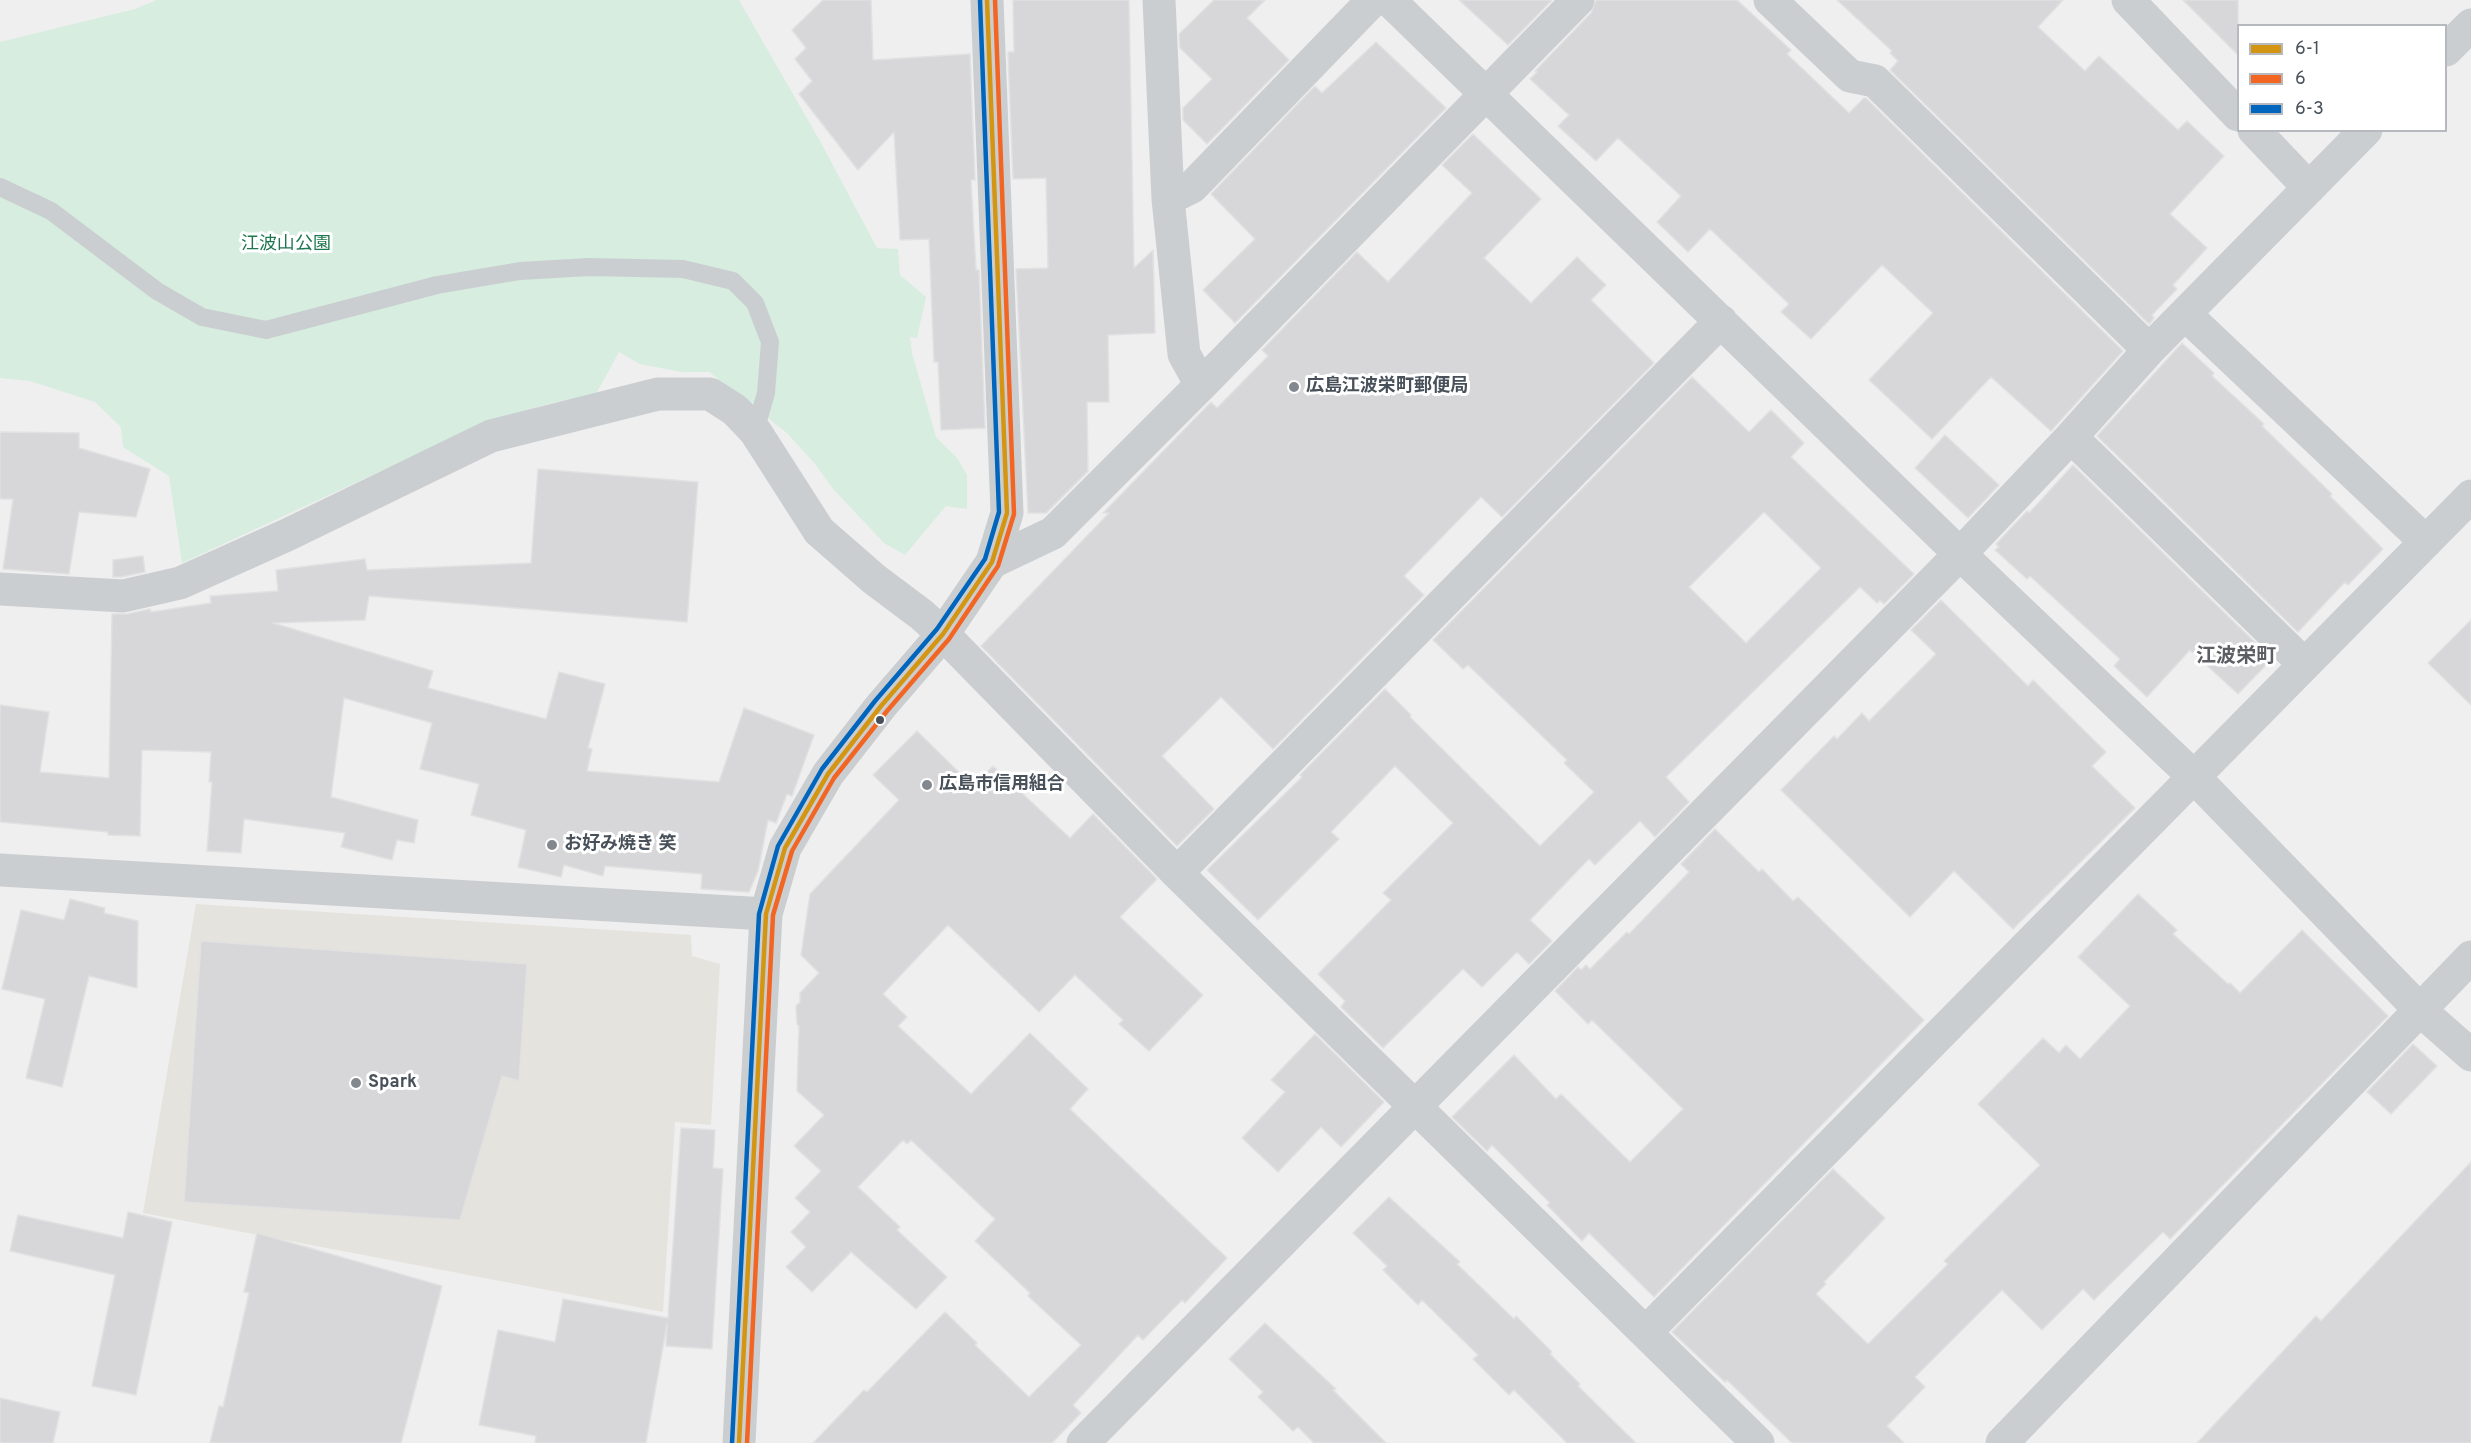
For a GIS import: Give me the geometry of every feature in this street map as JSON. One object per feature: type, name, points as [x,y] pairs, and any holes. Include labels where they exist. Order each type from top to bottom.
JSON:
[{"type":"street","points":[[739,1443],[766,914],[785,848],[828,774],[881,705],[943,634],[992,562],[1007,513],[987,0]]},
{"type":"street","points":[[1168,199],[1192,187],[1373,0]]},
{"type":"street","points":[[1389,0],[1960,554],[2193,776],[2420,1010],[2471,1055]]},
{"type":"street","points":[[992,562],[1053,533],[1578,0]]},
{"type":"street","points":[[1770,0],[1850,76],[1875,81],[2149,350]]},
{"type":"street","points":[[2128,0],[2237,114]]},
{"type":"street","points":[[1162,1],[1168,199],[1184,354],[1201,385]]},
{"type":"street","points":[[2447,48],[2471,25]]},
{"type":"street","points":[[2255,132],[2309,188]]},
{"type":"street","points":[[1083,1443],[1960,554],[2071,437],[2149,350],[2364,132]]},
{"type":"street","points":[[2185,314],[2426,542]]},
{"type":"street","points":[[1177,873],[1721,321]]},
{"type":"street","points":[[0,589],[123,596],[180,583],[287,535],[490,436],[658,394],[710,394],[735,410],[755,431],[819,531],[943,634],[1177,873],[1758,1443]]},
{"type":"street","points":[[2071,437],[2304,664]]},
{"type":"street","points":[[1646,1332],[2471,496]]},
{"type":"street","points":[[0,870],[766,914]]},
{"type":"street","points":[[2002,1443],[2471,957]]},
{"type":"lane","points":[[0,187],[51,211],[157,291],[201,316],[266,330],[437,285],[520,271],[589,267],[684,269],[733,281],[755,303],[770,342],[766,393],[755,431]]},
{"type":"shaded area","points":[[196,904],[691,935],[692,956],[720,964],[711,1125],[675,1122],[663,1312],[143,1213]]},
{"type":"green space","name":"江波山公園","points":[[157,0],[739,0],[820,141],[877,248],[898,249],[900,275],[926,297],[917,338],[910,337],[912,353],[936,437],[957,458],[967,475],[967,509],[946,506],[905,555],[884,543],[834,490],[815,464],[787,433],[709,372],[682,372],[640,364],[619,352],[596,394],[548,404],[487,422],[182,563],[169,476],[123,447],[121,427],[95,402],[30,381],[0,378],[0,42],[135,9]]},
{"type":"building","points":[[823,0],[871,0],[873,60],[970,54],[975,180],[971,180],[976,270],[979,270],[985,428],[941,430],[938,362],[934,362],[929,239],[900,240],[894,132],[858,170],[799,94],[812,81],[795,59],[806,48],[792,30]]},
{"type":"building","points":[[1013,0],[1129,0],[1134,268],[1153,250],[1155,333],[1108,335],[1109,402],[1087,402],[1088,471],[1046,513],[1028,513],[1016,269],[1048,268],[1046,178],[1013,179],[1008,52],[1014,52]]},
{"type":"building","points":[[1214,0],[1265,0],[1247,18],[1289,60],[1207,144],[1183,120],[1183,108],[1212,79],[1180,48],[1179,34]]},
{"type":"building","points":[[1459,0],[1552,0],[1508,45]]},
{"type":"building","points":[[1596,0],[1737,0],[1791,50],[1787,54],[1849,113],[1866,98],[2123,351],[2051,431],[1991,377],[1932,439],[1869,380],[1933,313],[1882,265],[1811,339],[1781,312],[1789,304],[1710,229],[1688,252],[1657,222],[1681,196],[1618,138],[1596,161],[1558,126],[1569,115],[1530,79],[1591,13]]},
{"type":"building","points":[[1837,0],[2063,0],[2038,27],[2085,71],[2099,56],[2178,130],[2187,121],[2224,156],[2170,214],[2207,248],[2173,285],[2177,289],[2152,315],[2154,318],[2149,324],[1890,70],[1898,61],[1890,53],[1892,51]]},
{"type":"building","points":[[2183,0],[2238,0],[2237,54]]},
{"type":"building","points":[[1376,42],[1446,108],[1235,323],[1203,290],[1255,239],[1211,194],[1315,86],[1322,93]]},
{"type":"building","points":[[1473,134],[1541,199],[1484,258],[1531,303],[1577,257],[1606,285],[1591,300],[1654,363],[1502,517],[1481,497],[1404,576],[1424,595],[1273,749],[1221,697],[1162,756],[1214,809],[1177,846],[981,646],[1109,513],[1103,513],[1211,402],[1217,408],[1268,356],[1262,350],[1357,252],[1388,282],[1472,193],[1442,165]]},
{"type":"building","points":[[2182,343],[2214,373],[2212,376],[2264,424],[2262,426],[2332,494],[2330,496],[2383,549],[2348,585],[2345,582],[2298,632],[2097,436]]},
{"type":"building","points":[[1692,377],[1749,432],[1771,410],[1804,443],[1791,457],[1914,574],[1884,604],[1880,600],[1877,603],[1860,587],[1666,777],[1689,802],[1655,837],[1640,821],[1595,865],[1589,859],[1530,920],[1552,941],[1529,964],[1517,952],[1482,987],[1463,969],[1383,1048],[1341,1007],[1345,1001],[1318,974],[1391,900],[1383,893],[1453,823],[1395,766],[1331,832],[1339,839],[1258,920],[1207,870],[1302,777],[1300,775],[1385,689],[1411,715],[1410,717],[1540,846],[1594,792],[1564,763],[1567,760],[1468,665],[1463,669],[1433,640]],"holes":[[[1764,512],[1821,568],[1746,643],[1689,587]]]},
{"type":"building","points":[[0,432],[79,433],[79,448],[150,469],[136,517],[79,512],[69,574],[3,569],[13,499],[0,499]]},
{"type":"building","points":[[1945,435],[1999,485],[1968,518],[1915,468]]},
{"type":"building","points":[[2073,465],[2272,659],[2238,694],[2190,650],[2147,697],[2114,666],[2120,659],[2030,576],[2027,579],[1995,550],[1999,547],[1996,544],[2027,511],[2029,513]]},
{"type":"building","points":[[538,469],[698,482],[687,622],[369,596],[365,620],[273,623],[433,671],[428,688],[546,719],[559,672],[605,684],[588,748],[592,749],[587,771],[719,782],[744,708],[814,735],[792,796],[787,794],[776,823],[768,820],[758,871],[749,892],[701,889],[702,874],[605,866],[603,876],[564,865],[561,877],[518,867],[526,830],[471,815],[479,784],[420,769],[432,723],[344,698],[331,797],[418,820],[414,843],[397,840],[392,860],[341,847],[345,833],[244,819],[241,853],[207,851],[212,782],[209,782],[211,752],[142,750],[140,836],[108,835],[108,832],[0,822],[0,705],[49,712],[40,772],[109,778],[112,614],[127,614],[150,609],[151,612],[211,603],[210,596],[278,591],[276,570],[365,559],[367,570],[531,563]]},
{"type":"building","points":[[143,556],[145,572],[113,577],[113,560]]},
{"type":"building","points":[[1941,600],[2028,686],[2033,680],[2106,752],[2092,766],[2135,808],[2013,929],[1954,871],[1910,917],[1781,790],[1834,736],[1837,739],[1862,713],[1869,721],[1936,654],[1911,630]]},
{"type":"building","points":[[2471,620],[2471,705],[2428,663]]},
{"type":"building","points":[[917,731],[973,786],[993,766],[1070,838],[1093,814],[1157,879],[1120,917],[1203,995],[1149,1051],[1119,1024],[1123,1020],[1075,975],[1039,1012],[948,925],[883,994],[907,1017],[898,1026],[971,1094],[1030,1033],[1088,1089],[1070,1109],[1227,1258],[1185,1303],[1182,1300],[1143,1340],[1138,1335],[1073,1405],[1081,1413],[1052,1443],[813,1443],[864,1390],[867,1392],[945,1312],[977,1343],[975,1345],[1029,1397],[1081,1345],[1028,1296],[1030,1293],[975,1241],[995,1219],[911,1140],[907,1144],[903,1140],[858,1187],[900,1227],[897,1230],[947,1277],[916,1309],[851,1252],[812,1292],[786,1267],[806,1247],[791,1232],[810,1212],[795,1198],[821,1171],[794,1146],[824,1115],[797,1091],[799,1026],[796,1006],[800,1002],[800,993],[819,973],[801,955],[810,894],[899,800],[873,775]]},
{"type":"building","points":[[1715,829],[1759,872],[1762,869],[1793,901],[1798,897],[1924,1020],[1654,1297],[1589,1233],[1582,1241],[1547,1205],[1550,1203],[1492,1145],[1487,1151],[1452,1117],[1514,1055],[1556,1099],[1561,1094],[1630,1162],[1683,1109],[1592,1020],[1588,1024],[1555,991],[1578,967],[1581,970],[1586,965],[1590,969],[1627,932],[1629,934],[1689,872],[1681,864]]},
{"type":"building","points":[[2138,894],[2177,930],[2173,934],[2240,993],[2302,930],[2388,1016],[2170,1239],[2163,1232],[2094,1300],[2083,1289],[2042,1330],[2002,1290],[1915,1377],[1925,1387],[1887,1426],[1904,1443],[1792,1443],[1727,1380],[1725,1382],[1672,1332],[1833,1169],[1885,1218],[1824,1282],[1826,1284],[1816,1294],[1868,1344],[1948,1264],[1944,1261],[2040,1165],[1978,1104],[2043,1038],[2059,1053],[2066,1045],[2080,1059],[2130,1006],[2078,957]]},
{"type":"building","points":[[70,899],[105,908],[104,913],[138,921],[137,988],[89,976],[62,1087],[26,1078],[45,999],[2,989],[21,910],[64,920]]},
{"type":"building","name":"Spark","points":[[201,941],[527,964],[519,1081],[502,1076],[460,1220],[184,1202]]},
{"type":"building","points":[[1315,1034],[1384,1102],[1341,1147],[1321,1127],[1278,1172],[1242,1138],[1285,1092],[1271,1080]]},
{"type":"building","points":[[2413,1044],[2437,1066],[2391,1114],[2367,1092]]},
{"type":"building","points":[[681,1128],[715,1130],[713,1168],[723,1169],[712,1349],[666,1346],[667,1324],[646,1443],[535,1443],[536,1436],[479,1425],[498,1330],[555,1342],[563,1299],[668,1318]]},
{"type":"building","points":[[2471,1162],[2471,1443],[2197,1443],[2316,1316],[2321,1321]]},
{"type":"building","points":[[1389,1197],[1460,1262],[1457,1264],[1514,1319],[1516,1316],[1552,1352],[1550,1354],[1580,1384],[1578,1386],[1636,1443],[1567,1443],[1514,1390],[1509,1395],[1473,1359],[1478,1355],[1422,1300],[1418,1305],[1383,1270],[1387,1266],[1353,1233]]},
{"type":"building","points":[[128,1212],[172,1222],[136,1395],[92,1386],[115,1275],[10,1251],[18,1215],[123,1238]]},
{"type":"building","points":[[257,1233],[442,1286],[401,1443],[210,1443],[219,1406],[223,1407],[249,1293],[244,1292]]},
{"type":"building","points":[[1265,1323],[1336,1389],[1333,1390],[1386,1443],[1314,1443],[1298,1427],[1293,1431],[1258,1397],[1263,1392],[1229,1359]]},
{"type":"building","points":[[0,1398],[60,1412],[53,1443],[0,1443]]},
{"type":"transit line","name":"6-3","points":[[732,1443],[759,914],[778,846],[822,769],[875,701],[937,629],[985,559],[999,512],[980,0]]},
{"type":"transit line","name":"6-1","points":[[739,1443],[766,914],[785,848],[828,774],[881,706],[943,634],[992,562],[1007,513],[987,0]]},
{"type":"transit line","name":"6","points":[[747,1443],[773,915],[792,851],[834,778],[887,711],[949,639],[998,566],[1014,514],[995,0]]},
{"type":"place","name":"広島江波栄町郵便局","points":[[1294,387]]},
{"type":"place","name":"広島市信用組合","points":[[927,785]]},
{"type":"place","name":"お好み焼き 笑","points":[[552,845]]},
{"type":"place","name":"Spark","points":[[356,1083]]},
{"type":"district","name":"江波栄町","points":[[2236,658]]}]
